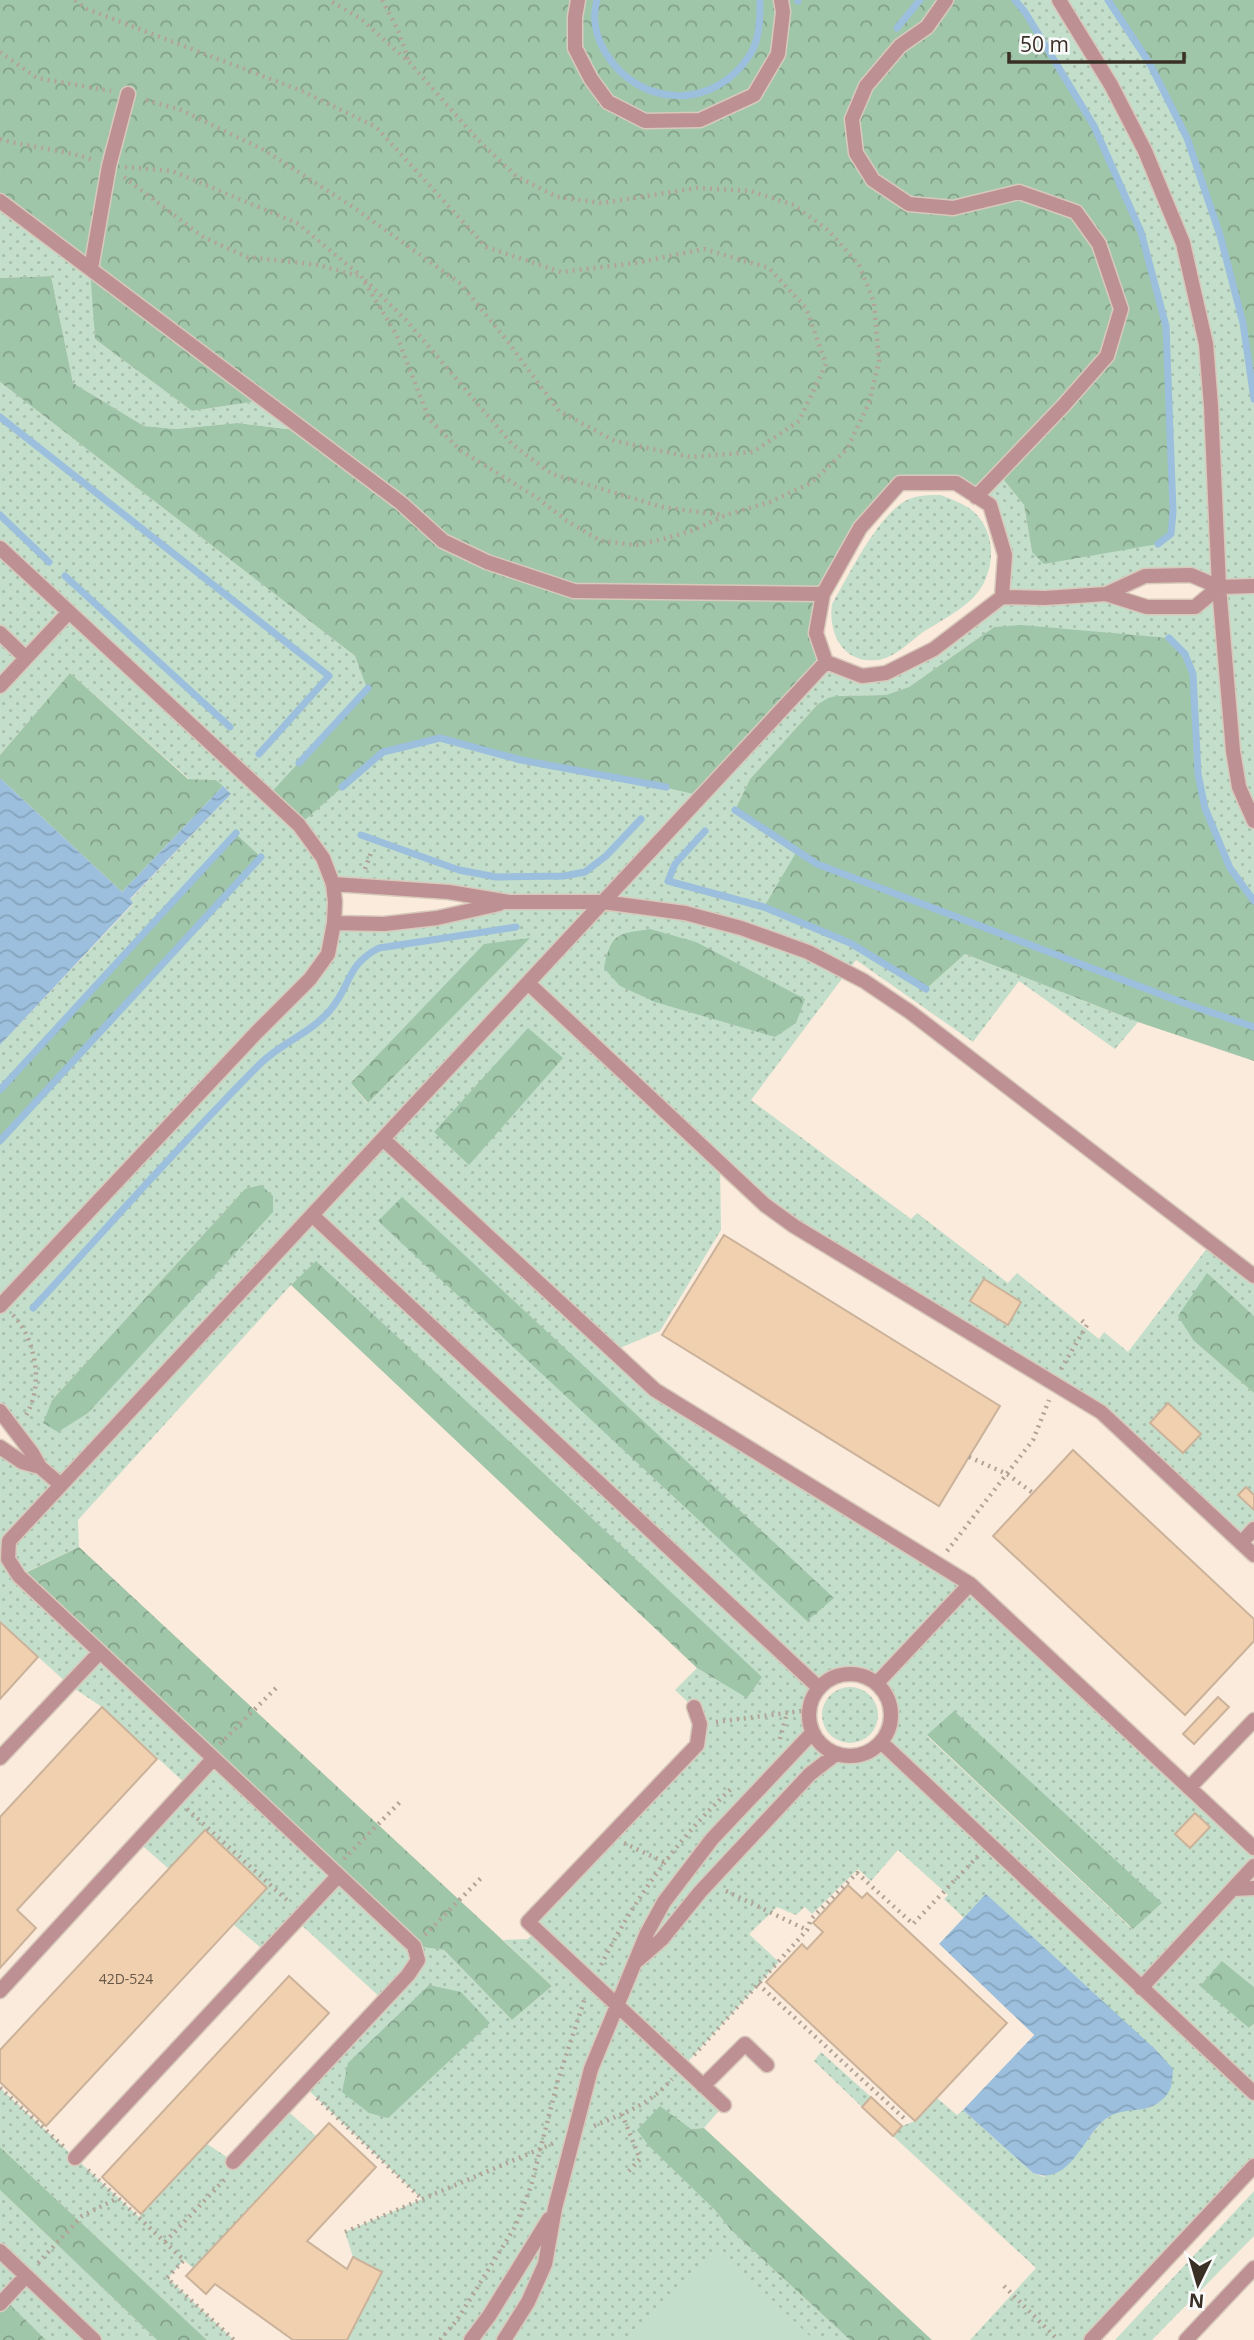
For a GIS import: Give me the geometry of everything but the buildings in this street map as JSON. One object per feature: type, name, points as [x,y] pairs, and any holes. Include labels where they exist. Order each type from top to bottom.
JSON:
[{"type":"lane","points":[[578,0],[575,48],[591,79],[608,102],[645,121],[700,120],[754,95],[778,54],[783,12],[781,0]]},
{"type":"lane","points":[[946,0],[927,27],[900,46],[866,86],[852,119],[856,153],[873,180],[909,204],[953,208],[1019,192],[1076,212],[1099,244],[1121,309],[1107,356],[976,497]]},
{"type":"lane","points":[[1059,0],[1111,85],[1140,140],[1183,243],[1206,344],[1219,587],[1233,751],[1239,787],[1254,821]]},
{"type":"lane","points":[[90,269],[109,166],[128,94]]},
{"type":"lane","points":[[0,201],[401,503],[443,541],[487,562],[574,590],[823,594]]},
{"type":"lane","points":[[1002,597],[1005,555],[990,505],[956,483],[900,483],[860,528],[823,594],[816,633],[826,662],[862,676],[886,673],[934,649],[1002,597],[1045,598],[1106,594],[1145,576],[1191,575],[1219,587],[1254,586]]},
{"type":"lane","points":[[0,548],[299,825],[323,858],[333,884],[335,902],[328,954],[310,979],[1,1305]]},
{"type":"lane","points":[[1106,594],[1147,607],[1195,607],[1219,587]]},
{"type":"lane","points":[[0,686],[69,612]]},
{"type":"lane","points":[[0,633],[26,658]]},
{"type":"lane","points":[[233,2162],[408,1975],[418,1961],[414,1946],[19,1576],[8,1559],[9,1541],[826,662]]},
{"type":"lane","points":[[333,884],[449,892],[509,902],[603,902],[685,913],[741,928],[807,952],[864,981],[910,1012],[1254,1276]]},
{"type":"lane","points":[[334,923],[384,924],[437,918],[509,902]]},
{"type":"lane","points":[[528,983],[765,1205],[794,1226],[1101,1412],[1254,1555]]},
{"type":"lane","points":[[383,1139],[655,1390],[970,1584],[1254,1848]]},
{"type":"lane","points":[[312,1215],[818,1687]]},
{"type":"lane","points":[[0,1411],[40,1467],[61,1486]]},
{"type":"lane","points":[[0,1447],[22,1462],[40,1467]]},
{"type":"lane","points":[[1241,1543],[1254,1530]]},
{"type":"lane","points":[[877,1683],[970,1584]]},
{"type":"lane","points":[[0,1758],[100,1652]]},
{"type":"lane","points":[[847,1673],[863,1675],[877,1683],[887,1696],[891,1712],[889,1728],[881,1742],[868,1752],[852,1756],[836,1754],[822,1746],[812,1733],[808,1717],[810,1701],[818,1687],[831,1677],[847,1673]]},
{"type":"lane","points":[[694,1707],[701,1724],[697,1745],[528,1922],[724,2105]]},
{"type":"lane","points":[[1189,1788],[1254,1720]]},
{"type":"lane","points":[[504,2340],[528,2302],[545,2264],[555,2208],[592,2069],[647,1933],[664,1902],[702,1852],[812,1733]]},
{"type":"lane","points":[[881,1742],[1254,2094]]},
{"type":"lane","points":[[637,1961],[662,1939],[700,1892],[810,1774],[836,1754]]},
{"type":"lane","points":[[0,1991],[176,1799],[211,1757]]},
{"type":"lane","points":[[1141,1987],[1254,1866]]},
{"type":"lane","points":[[75,2158],[302,1914],[335,1874]]},
{"type":"lane","points":[[1233,1889],[1254,1888]]},
{"type":"lane","points":[[702,2086],[745,2044],[767,2065]]},
{"type":"lane","points":[[1091,2340],[1254,2166]]},
{"type":"lane","points":[[471,2340],[512,2281],[555,2208]]},
{"type":"lane","points":[[0,2251],[94,2340]]},
{"type":"lane","points":[[1186,2340],[1254,2268]]},
{"type":"lane","points":[[0,2304],[26,2276]]},
{"type":"path","points":[[0,52],[37,78],[128,94],[181,110],[264,150],[353,206],[461,284],[559,411],[615,441],[690,457],[753,452],[799,421],[826,364],[806,308],[769,268],[704,249],[561,272],[486,247],[376,127],[302,90],[87,9],[75,0]]},
{"type":"path","points":[[109,166],[203,237],[247,257],[319,265],[361,276],[396,334],[429,419],[460,450],[601,541],[636,545],[694,530],[726,515],[770,502],[811,483],[847,449],[869,403],[879,361],[874,302],[859,265],[830,231],[794,205],[750,191],[697,188],[602,203],[557,197],[516,176],[478,140],[410,63],[361,19],[329,0]]},
{"type":"path","points":[[382,0],[398,30],[410,63]]},
{"type":"path","points":[[0,139],[22,146],[77,154],[109,166],[172,171],[297,223],[361,276],[406,320],[512,444],[552,474],[662,507],[726,515]]},
{"type":"path","points":[[1,1305],[22,1325],[30,1343],[35,1366],[35,1386],[29,1409],[16,1431]]},
{"type":"path","points":[[937,1564],[1033,1440],[1062,1366],[1087,1325],[1079,1318]]},
{"type":"path","points":[[969,1457],[1007,1474],[1033,1493]]},
{"type":"path","points":[[211,1757],[276,1687]]},
{"type":"path","points":[[701,1724],[809,1710]]},
{"type":"path","points":[[176,1799],[302,1914]]},
{"type":"path","points":[[335,1874],[400,1802]]},
{"type":"path","points":[[345,2232],[646,2104],[657,2096],[807,1930],[811,1919],[858,1873],[913,1924],[989,1844]]},
{"type":"path","points":[[414,1946],[481,1878]]},
{"type":"path","points":[[758,1984],[907,2121]]},
{"type":"path","points":[[304,2085],[422,2199]]},
{"type":"path","points":[[0,2088],[184,2260],[167,2278],[234,2340]]},
{"type":"path","points":[[622,2114],[640,2159],[628,2172]]},
{"type":"path","points":[[165,2242],[229,2174],[233,2162]]},
{"type":"path","points":[[26,2276],[82,2216],[118,2198]]},
{"type":"path","points":[[1004,2286],[1058,2340]]},
{"type":"green space","points":[[0,0],[1015,0],[1094,126],[1141,232],[1166,326],[1173,511],[1171,534],[1158,544],[1044,564],[1032,552],[1024,505],[999,474],[976,497],[956,483],[900,483],[860,528],[823,594],[816,633],[826,662],[702,796],[628,779],[521,760],[440,738],[383,752],[299,825],[268,796],[367,688],[355,656],[0,382],[0,278],[51,276],[73,383],[144,426],[176,429],[237,423],[304,431],[264,400],[192,411],[95,339],[90,269],[0,201]]},
{"type":"green space","points":[[1015,0],[1108,0],[1150,64],[1187,138],[1220,235],[1243,323],[1254,399],[1254,901],[1230,868],[1205,808],[1198,774],[1193,674],[1185,654],[1169,638],[994,627],[909,687],[887,695],[836,696],[817,705],[750,779],[735,810],[798,851],[850,943],[926,989],[965,954],[1138,1022],[1115,1049],[1019,981],[973,1042],[856,960],[751,1100],[911,1219],[917,1213],[1008,1283],[1017,1273],[1099,1339],[1104,1332],[1128,1352],[1211,1243],[1254,1276],[1254,1316],[1207,1274],[1194,1341],[1254,1393],[1254,1495],[1246,1487],[1238,1495],[1254,1510],[1254,1529],[1241,1543],[1101,1412],[794,1226],[720,1164],[721,1230],[660,1331],[613,1351],[655,1390],[970,1584],[1254,1848],[1254,1866],[1234,1888],[1254,1888],[1254,1987],[1222,1961],[1250,2028],[1254,2024],[1254,2166],[1091,2340],[970,2340],[1036,2268],[893,2136],[902,2126],[915,2121],[937,2098],[957,2115],[963,2110],[1033,2173],[1044,2177],[1087,2140],[1102,2122],[1119,2110],[1152,2107],[987,1894],[965,1919],[944,1899],[948,1895],[898,1850],[871,1881],[858,1869],[812,1914],[805,1907],[796,1915],[777,1907],[749,1934],[779,1962],[683,2067],[724,2105],[704,2128],[691,2129],[714,2209],[731,2230],[850,2340],[347,2340],[382,2272],[353,2257],[345,2232],[422,2199],[304,2086],[384,2001],[297,1921],[267,1953],[234,1925],[267,1888],[205,1830],[169,1869],[137,1841],[188,1786],[102,1707],[69,1685],[0,1622],[0,1447],[39,1467],[0,1411],[0,1141],[261,857],[235,834],[0,1090],[0,1045],[133,904],[130,900],[231,794],[216,780],[189,779],[70,673],[0,755],[0,382],[355,656],[368,688],[269,796],[299,824],[383,752],[440,738],[521,760],[702,795],[826,662],[862,676],[886,673],[1002,597],[1005,555],[990,505],[976,497],[999,474],[1024,505],[1032,552],[1169,378],[1166,326],[1141,232],[1094,126]],"holes":[[[1191,575],[1218,588],[1195,607],[1107,594],[1145,576]],[[333,884],[506,902],[384,924],[334,922]],[[529,938],[368,1103],[351,1083]],[[245,1189],[43,1424],[52,1400]],[[317,1262],[747,1697],[697,1668],[675,1690],[694,1708],[697,1745],[528,1922],[536,1930],[528,1939],[503,1940],[552,1986],[512,2020],[444,1950],[414,1946],[20,1575],[79,1547],[78,1520],[291,1285]],[[983,1279],[1021,1302],[1008,1324],[970,1301]],[[847,1673],[871,1681],[885,1694],[890,1710],[888,1727],[880,1742],[867,1753],[850,1757],[832,1751],[820,1744],[812,1733],[808,1718],[810,1702],[818,1687],[831,1677]],[[954,1712],[1161,1904],[1132,1929],[927,1736]],[[1195,1813],[1209,1827],[1190,1848],[1175,1834]]]},
{"type":"green space","points":[[1108,0],[1254,0],[1254,399],[1243,323],[1220,235],[1187,138],[1150,64]]},
{"type":"green space","points":[[0,201],[91,269],[95,339],[192,411],[264,400],[306,431],[237,423],[176,429],[144,426],[73,383],[51,276],[0,278]]},
{"type":"green space","points":[[941,495],[967,507],[982,521],[987,532],[991,556],[986,579],[967,604],[896,653],[878,660],[855,657],[840,645],[836,636],[831,615],[832,604],[876,530],[898,506],[909,499]]},
{"type":"green space","points":[[1021,625],[1169,638],[1185,654],[1193,674],[1198,774],[1205,808],[1230,868],[1254,901],[1254,1061],[1138,1022],[965,954],[926,989],[850,943],[764,907],[797,851],[735,810],[750,779],[817,705],[836,696],[886,695],[909,687],[994,627]]},
{"type":"green space","points":[[70,673],[188,779],[216,780],[223,786],[122,892],[0,778],[0,755]]},
{"type":"green space","points":[[236,834],[261,857],[0,1141],[0,1090]]},
{"type":"green space","points":[[650,929],[696,942],[805,999],[796,1023],[775,1037],[655,1002],[620,986],[604,968],[613,942],[623,934]]},
{"type":"green space","points":[[530,938],[368,1103],[351,1083],[484,944]]},
{"type":"green space","points":[[528,1028],[563,1058],[469,1165],[434,1132]]},
{"type":"green space","points":[[261,1185],[273,1196],[273,1212],[88,1413],[58,1432],[43,1423],[52,1400],[245,1189]]},
{"type":"green space","points":[[402,1197],[834,1598],[807,1621],[378,1221]]},
{"type":"green space","points":[[316,1261],[762,1677],[747,1698],[697,1668],[291,1285]]},
{"type":"green space","points":[[1207,1273],[1254,1316],[1254,1393],[1194,1341],[1178,1316]]},
{"type":"green space","points":[[79,1547],[552,1986],[512,2020],[444,1950],[414,1946],[19,1576]]},
{"type":"green space","points":[[850,1687],[861,1689],[870,1695],[876,1704],[876,1726],[870,1735],[861,1741],[850,1743],[839,1741],[830,1735],[824,1726],[822,1715],[824,1704],[830,1695],[839,1689]]},
{"type":"green space","points":[[954,1711],[1162,1903],[1133,1929],[927,1735]]},
{"type":"green space","points":[[1222,1961],[1254,1987],[1254,2024],[1249,2028],[1200,1986]]},
{"type":"green space","points":[[429,1985],[461,1992],[490,2023],[388,2118],[369,2113],[342,2092],[348,2063]]},
{"type":"green space","points":[[821,2052],[871,2097],[862,2107],[814,2061]]},
{"type":"green space","points":[[0,2088],[139,2217],[207,2144],[233,2161],[283,2107],[316,2136],[193,2268],[184,2260],[168,2278],[234,2340],[207,2340],[0,2147]]},
{"type":"green space","points":[[660,2106],[691,2129],[704,2128],[932,2340],[850,2340],[731,2230],[714,2209],[649,2146],[637,2130]]},
{"type":"green space","points":[[0,2147],[207,2340],[157,2340],[0,2190]]},
{"type":"green space","points":[[0,2190],[157,2340],[46,2340],[4,2300],[0,2304]]},
{"type":"green space","points":[[1254,2191],[1254,2236],[1152,2340],[1115,2340]]},
{"type":"green space","points":[[719,2250],[814,2340],[633,2340]]},
{"type":"green space","points":[[4,2299],[46,2340],[0,2340],[0,2304]]},
{"type":"water","points":[[0,778],[122,892],[223,786],[231,794],[130,899],[133,903],[0,1045]]},
{"type":"water","points":[[986,1894],[1156,2050],[1173,2069],[1171,2088],[1164,2098],[1149,2107],[1109,2117],[1094,2131],[1072,2160],[1055,2173],[1033,2173],[963,2110],[1034,2035],[939,1944]]},
{"type":"pier","points":[[939,1944],[1034,2035],[960,2112],[960,2107],[1029,2035],[936,1947]]},
{"type":"waterway","points":[[597,0],[597,33],[605,52],[620,71],[637,84],[657,93],[678,96],[698,93],[718,85],[736,72],[751,53],[756,41],[760,0]]},
{"type":"waterway","points":[[897,28],[920,0]]},
{"type":"waterway","points":[[1015,0],[1094,126],[1141,232],[1166,326],[1173,511],[1171,534],[1158,544]]},
{"type":"waterway","points":[[1108,0],[1150,64],[1187,138],[1220,235],[1243,323],[1254,399]]},
{"type":"waterway","points":[[0,417],[329,676],[259,754]]},
{"type":"waterway","points":[[0,515],[49,562]]},
{"type":"waterway","points":[[65,576],[230,727]]},
{"type":"waterway","points":[[1169,638],[1185,654],[1193,674],[1198,774],[1205,808],[1230,868],[1254,901]]},
{"type":"waterway","points":[[299,763],[368,688]]},
{"type":"waterway","points":[[342,787],[383,752],[440,738],[521,760],[666,787]]},
{"type":"waterway","points":[[735,810],[817,864],[1254,1027]]},
{"type":"waterway","points":[[361,835],[459,870],[496,877],[564,876],[585,872],[606,856],[641,819]]},
{"type":"waterway","points":[[705,831],[675,864],[668,881],[764,907],[850,943],[926,989]]},
{"type":"waterway","points":[[0,1090],[236,833]]},
{"type":"waterway","points":[[0,1141],[261,857]]},
{"type":"waterway","points":[[33,1308],[259,1065],[331,1009],[355,968],[368,954],[379,948],[516,927]]}]
